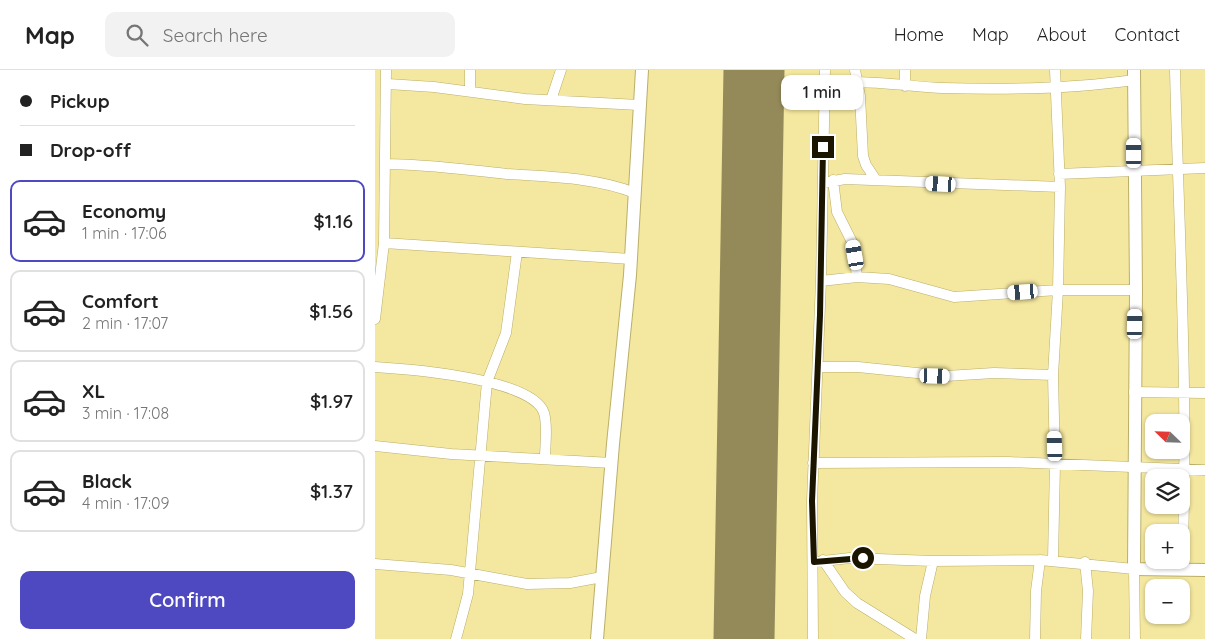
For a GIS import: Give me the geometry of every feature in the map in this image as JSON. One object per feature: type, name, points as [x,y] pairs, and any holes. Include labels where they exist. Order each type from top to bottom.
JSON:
[{"type":"street","points":[[375,319],[384,243],[386,70]]},
{"type":"street","points":[[470,70],[470,91]]},
{"type":"street","points":[[551,100],[561,70]]},
{"type":"street","points":[[597,639],[611,463],[631,260],[642,70]]},
{"type":"street","points":[[813,639],[819,561],[812,501],[813,463],[819,367],[821,281],[828,182],[825,70]]},
{"type":"street","points":[[855,70],[859,83],[863,156],[865,165],[876,180]]},
{"type":"street","points":[[905,70],[905,86]]},
{"type":"street","points":[[1053,560],[1055,464],[1053,375],[1058,290],[1060,187],[1055,70]]},
{"type":"street","points":[[813,463],[1055,464],[1184,469],[1179,169],[1175,70]]},
{"type":"street","points":[[824,86],[842,82],[970,89],[1056,88],[1134,75],[1136,290],[1133,467],[1135,639]]},
{"type":"street","points":[[387,84],[551,100],[639,105]]},
{"type":"street","points":[[385,164],[452,167],[561,178],[604,184],[635,193]]},
{"type":"street","points":[[1059,174],[1205,168]]},
{"type":"street","points":[[828,182],[876,180],[1060,187]]},
{"type":"street","points":[[828,182],[840,220],[853,244],[857,277]]},
{"type":"street","points":[[384,243],[631,260]]},
{"type":"street","points":[[456,639],[465,612],[471,573],[479,455],[487,382],[506,333],[517,252]]},
{"type":"street","points":[[821,281],[857,277],[889,279],[954,297],[1058,290],[1136,290]]},
{"type":"street","points":[[819,367],[858,367],[923,376],[994,373],[1053,375]]},
{"type":"street","points":[[375,368],[430,371],[487,382],[534,400],[541,406],[545,421],[545,458]]},
{"type":"street","points":[[1134,392],[1205,393]]},
{"type":"street","points":[[375,446],[479,455],[611,463]]},
{"type":"street","points":[[1190,469],[1205,470]]},
{"type":"street","points":[[1183,570],[1184,514]]},
{"type":"street","points":[[819,561],[850,558],[933,561],[1053,560],[1085,562],[1134,569],[1205,570]]},
{"type":"street","points":[[1035,639],[1036,591],[1040,560]]},
{"type":"street","points":[[819,561],[845,592],[857,603],[915,639]]},
{"type":"street","points":[[921,639],[925,596],[933,561]]},
{"type":"street","points":[[1085,562],[1088,591],[1087,639]]},
{"type":"street","points":[[375,564],[471,573],[527,584],[570,583],[602,577]]},
{"type":"runway","points":[[744,639],[754,70]]},
{"type":"route","points":[[823,147],[819,367],[814,429],[812,501],[814,562],[863,558]]}]
